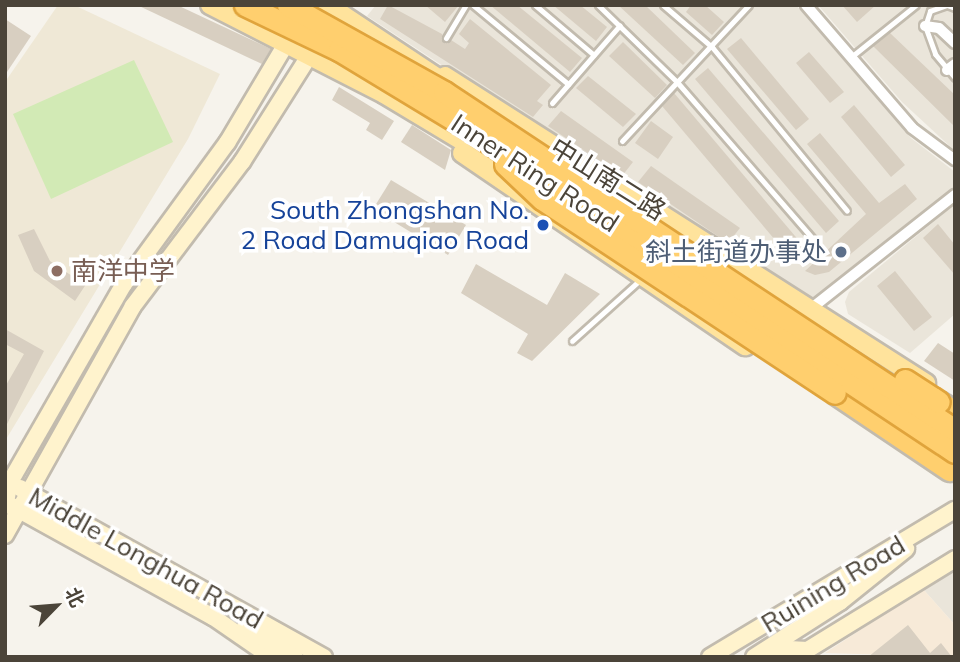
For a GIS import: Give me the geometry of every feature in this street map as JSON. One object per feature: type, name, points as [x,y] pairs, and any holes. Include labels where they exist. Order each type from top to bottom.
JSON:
[{"type":"highway","name":"Inner Ring Road","points":[[245,5],[339,50],[468,118],[953,466]]},
{"type":"highway","name":"Inner Ring Road","points":[[288,5],[955,430]]},
{"type":"highway","points":[[468,118],[542,199],[835,393],[953,466]]},
{"type":"highway","points":[[468,118],[596,180],[950,405]]},
{"type":"main road","points":[[210,5],[384,94],[655,263],[953,466]]},
{"type":"main road","points":[[5,535],[9,506],[7,480],[124,284],[227,143],[286,44],[319,5]]},
{"type":"main road","points":[[9,506],[29,492],[133,306],[242,162],[310,56],[337,7],[672,245],[955,421]]},
{"type":"main road","name":"中山南二路","points":[[367,26],[813,307],[950,405]]},
{"type":"main road","points":[[384,94],[641,279],[953,466]]},
{"type":"main road","name":"Middle Longhua Road","points":[[7,480],[324,657]]},
{"type":"main road","name":"Middle Longhua Road","points":[[9,506],[212,617],[271,657]]},
{"type":"main road","points":[[754,657],[840,602],[955,510]]},
{"type":"main road","name":"Ruining Road","points":[[710,657],[955,510]]},
{"type":"main road","points":[[776,657],[789,649],[805,654],[955,559]]},
{"type":"main road","points":[[156,588],[226,616],[295,657]]},
{"type":"street","points":[[806,5],[912,128],[955,160]]},
{"type":"street","points":[[925,26],[944,31],[955,43]]},
{"type":"street","points":[[813,307],[955,195]]},
{"type":"lane","points":[[446,38],[466,5]]},
{"type":"lane","points":[[473,5],[568,84]]},
{"type":"lane","points":[[535,5],[594,55]]},
{"type":"lane","points":[[598,5],[677,82],[813,239]]},
{"type":"lane","points":[[663,5],[712,47],[847,211]]},
{"type":"lane","points":[[622,141],[749,5]]},
{"type":"lane","points":[[851,57],[916,5]]},
{"type":"lane","points":[[952,71],[925,26],[928,8],[947,5],[955,8]]},
{"type":"lane","points":[[552,103],[620,25]]},
{"type":"lane","points":[[572,341],[641,279],[672,245]]},
{"type":"shaded area","name":"南洋中学","points":[[58,5],[74,5],[220,74],[188,139],[5,441],[5,82]]},
{"type":"shaded area","points":[[376,5],[796,5],[911,138],[955,172],[955,186],[807,305],[367,16]]},
{"type":"shaded area","points":[[818,5],[955,5],[955,151],[902,102]]},
{"type":"shaded area","points":[[955,204],[955,314],[910,353],[848,314],[845,302],[849,292]]},
{"type":"shaded area","points":[[955,569],[955,625],[923,589]]},
{"type":"shaded area","points":[[923,589],[955,625],[955,657],[825,653]]},
{"type":"green space","points":[[134,60],[173,142],[51,199],[13,114]]},
{"type":"building","points":[[137,5],[177,5],[271,49],[262,64]]},
{"type":"building","points":[[388,5],[442,34],[444,43],[451,40],[465,49],[469,43],[459,34],[470,19],[551,85],[537,101],[543,105],[533,117],[380,19]]},
{"type":"building","points":[[425,5],[459,5],[445,22]]},
{"type":"building","points":[[490,5],[517,5],[582,58],[570,72]]},
{"type":"building","points":[[553,5],[580,5],[607,27],[596,41]]},
{"type":"building","points":[[618,5],[645,5],[695,53],[683,65]]},
{"type":"building","points":[[691,5],[705,5],[724,22],[712,35],[686,12]]},
{"type":"building","points":[[842,5],[876,5],[857,22]]},
{"type":"building","points":[[5,19],[31,36],[5,75]]},
{"type":"building","points":[[890,33],[955,95],[955,127],[873,46]]},
{"type":"building","points":[[741,38],[809,119],[796,130],[727,49]]},
{"type":"building","points":[[623,42],[667,85],[655,98],[609,56]]},
{"type":"building","points":[[809,52],[844,92],[830,103],[796,63]]},
{"type":"building","points":[[708,68],[839,221],[826,233],[695,79]]},
{"type":"building","points":[[588,76],[636,114],[623,127],[576,88]]},
{"type":"building","points":[[339,87],[394,121],[382,140],[366,130],[370,123],[332,100]]},
{"type":"building","points":[[674,93],[806,249],[792,260],[662,106]]},
{"type":"building","points":[[854,105],[905,165],[891,177],[841,117]]},
{"type":"building","points":[[561,111],[633,162],[622,176],[548,126]]},
{"type":"building","points":[[651,121],[673,137],[658,159],[635,143]]},
{"type":"building","points":[[412,125],[451,150],[445,170],[401,142]]},
{"type":"building","points":[[820,133],[879,203],[905,184],[917,199],[829,272],[815,275],[805,271],[866,214],[807,144]]},
{"type":"building","points":[[651,166],[740,228],[728,243],[638,182]]},
{"type":"building","points":[[391,180],[466,225],[448,255],[373,209]]},
{"type":"building","points":[[938,224],[955,245],[955,275],[923,238]]},
{"type":"building","points":[[34,229],[50,261],[75,278],[83,265],[94,272],[75,301],[34,271],[18,235]]},
{"type":"building","points":[[476,264],[547,305],[565,273],[600,294],[532,361],[517,353],[528,334],[461,293]]},
{"type":"building","points":[[895,271],[932,317],[914,331],[877,286]]},
{"type":"building","points":[[5,329],[44,351],[5,428],[5,387],[24,354],[5,344]]},
{"type":"building","points":[[938,343],[955,354],[955,381],[924,361]]},
{"type":"building","points":[[908,625],[930,653],[941,643],[952,657],[868,657]]},
{"type":"place","name":"South Zhongshan No. 2 Road Damuqiao Road","points":[[543,225]]},
{"type":"place","name":"斜土街道办事处","points":[[841,252]]},
{"type":"place","name":"南洋中学","points":[[57,271]]}]
